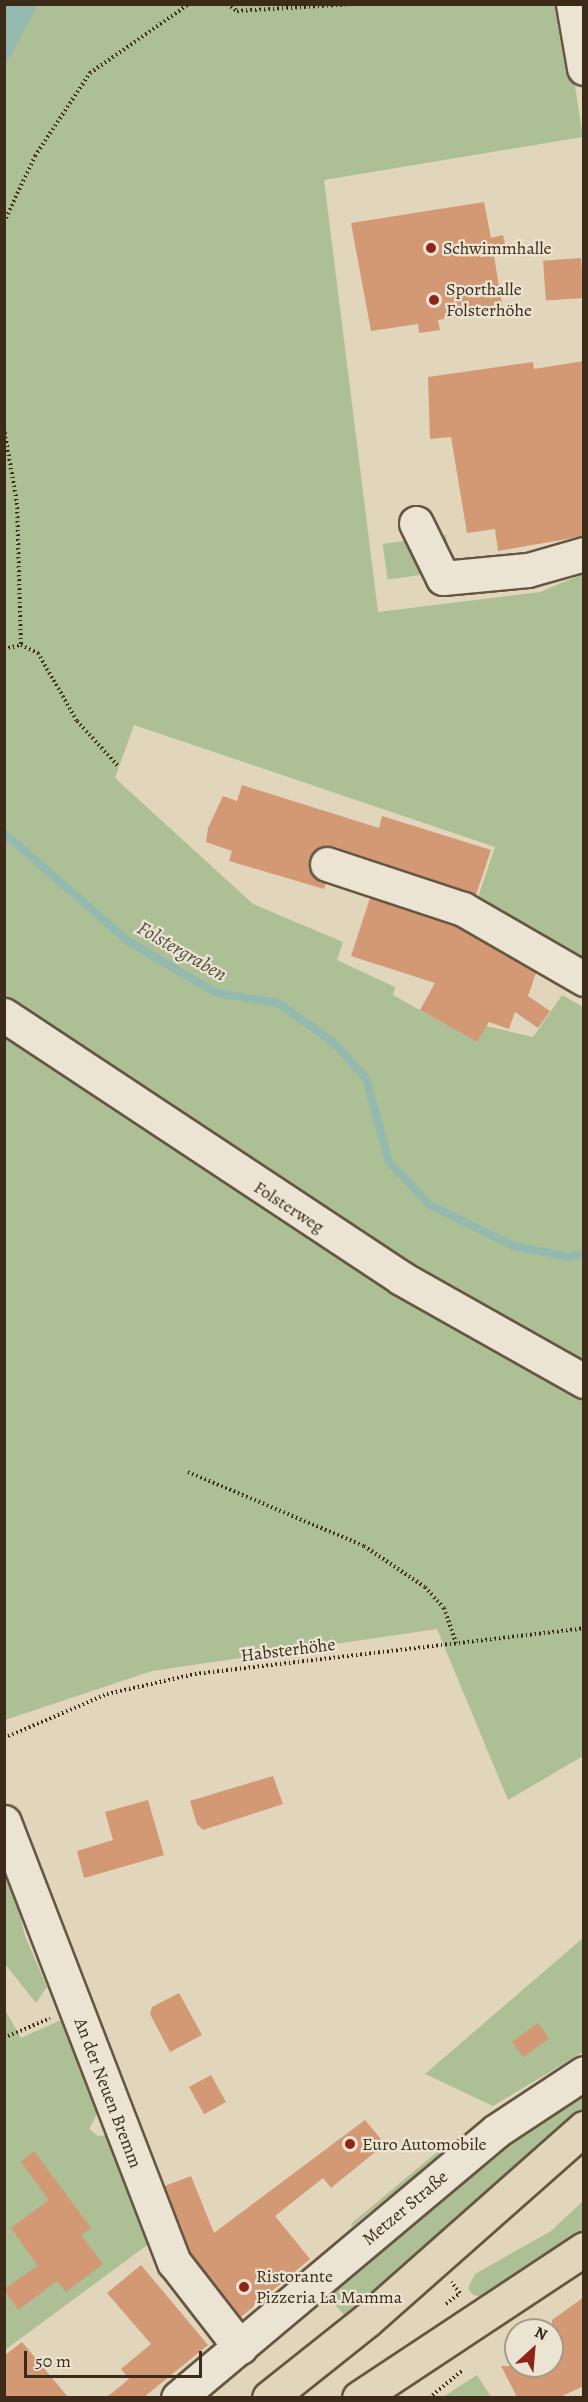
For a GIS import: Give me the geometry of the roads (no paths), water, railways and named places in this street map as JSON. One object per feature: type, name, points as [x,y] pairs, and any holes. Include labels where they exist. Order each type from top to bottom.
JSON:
[{"type":"main road","points":[[269,2397],[367,2320],[584,2128]]},
{"type":"main road","points":[[359,2397],[458,2299],[584,2153]]},
{"type":"main road","points":[[304,2397],[458,2299],[584,2249]]},
{"type":"street","points":[[573,15],[584,68]]},
{"type":"street","points":[[416,523],[442,578],[528,570],[584,554]]},
{"type":"street","points":[[327,864],[463,909],[584,979]]},
{"type":"street","name":"Folsterweg","points":[[4,1015],[401,1278],[584,1381]]},
{"type":"street","name":"An der Neuen Bremm","points":[[4,1822],[174,2262],[240,2348]]},
{"type":"street","name":"Metzer Straße","points":[[178,2397],[240,2348],[496,2131],[584,2073]]},
{"type":"water","points":[[4,5],[38,5],[5,66]]},
{"type":"waterway","name":"Folstergraben","points":[[4,833],[128,941],[216,993],[278,1003],[333,1042],[366,1078],[389,1162],[430,1205],[514,1246],[568,1257],[584,1254]]},
{"type":"place","name":"Schwimmhalle","points":[[431,248]]},
{"type":"place","name":"Sporthalle Folsterhöhe","points":[[434,300]]},
{"type":"place","name":"Euro Automobile","points":[[350,2144]]},
{"type":"place","name":"Ristorante Pizzeria La Mamma","points":[[244,2287]]}]
